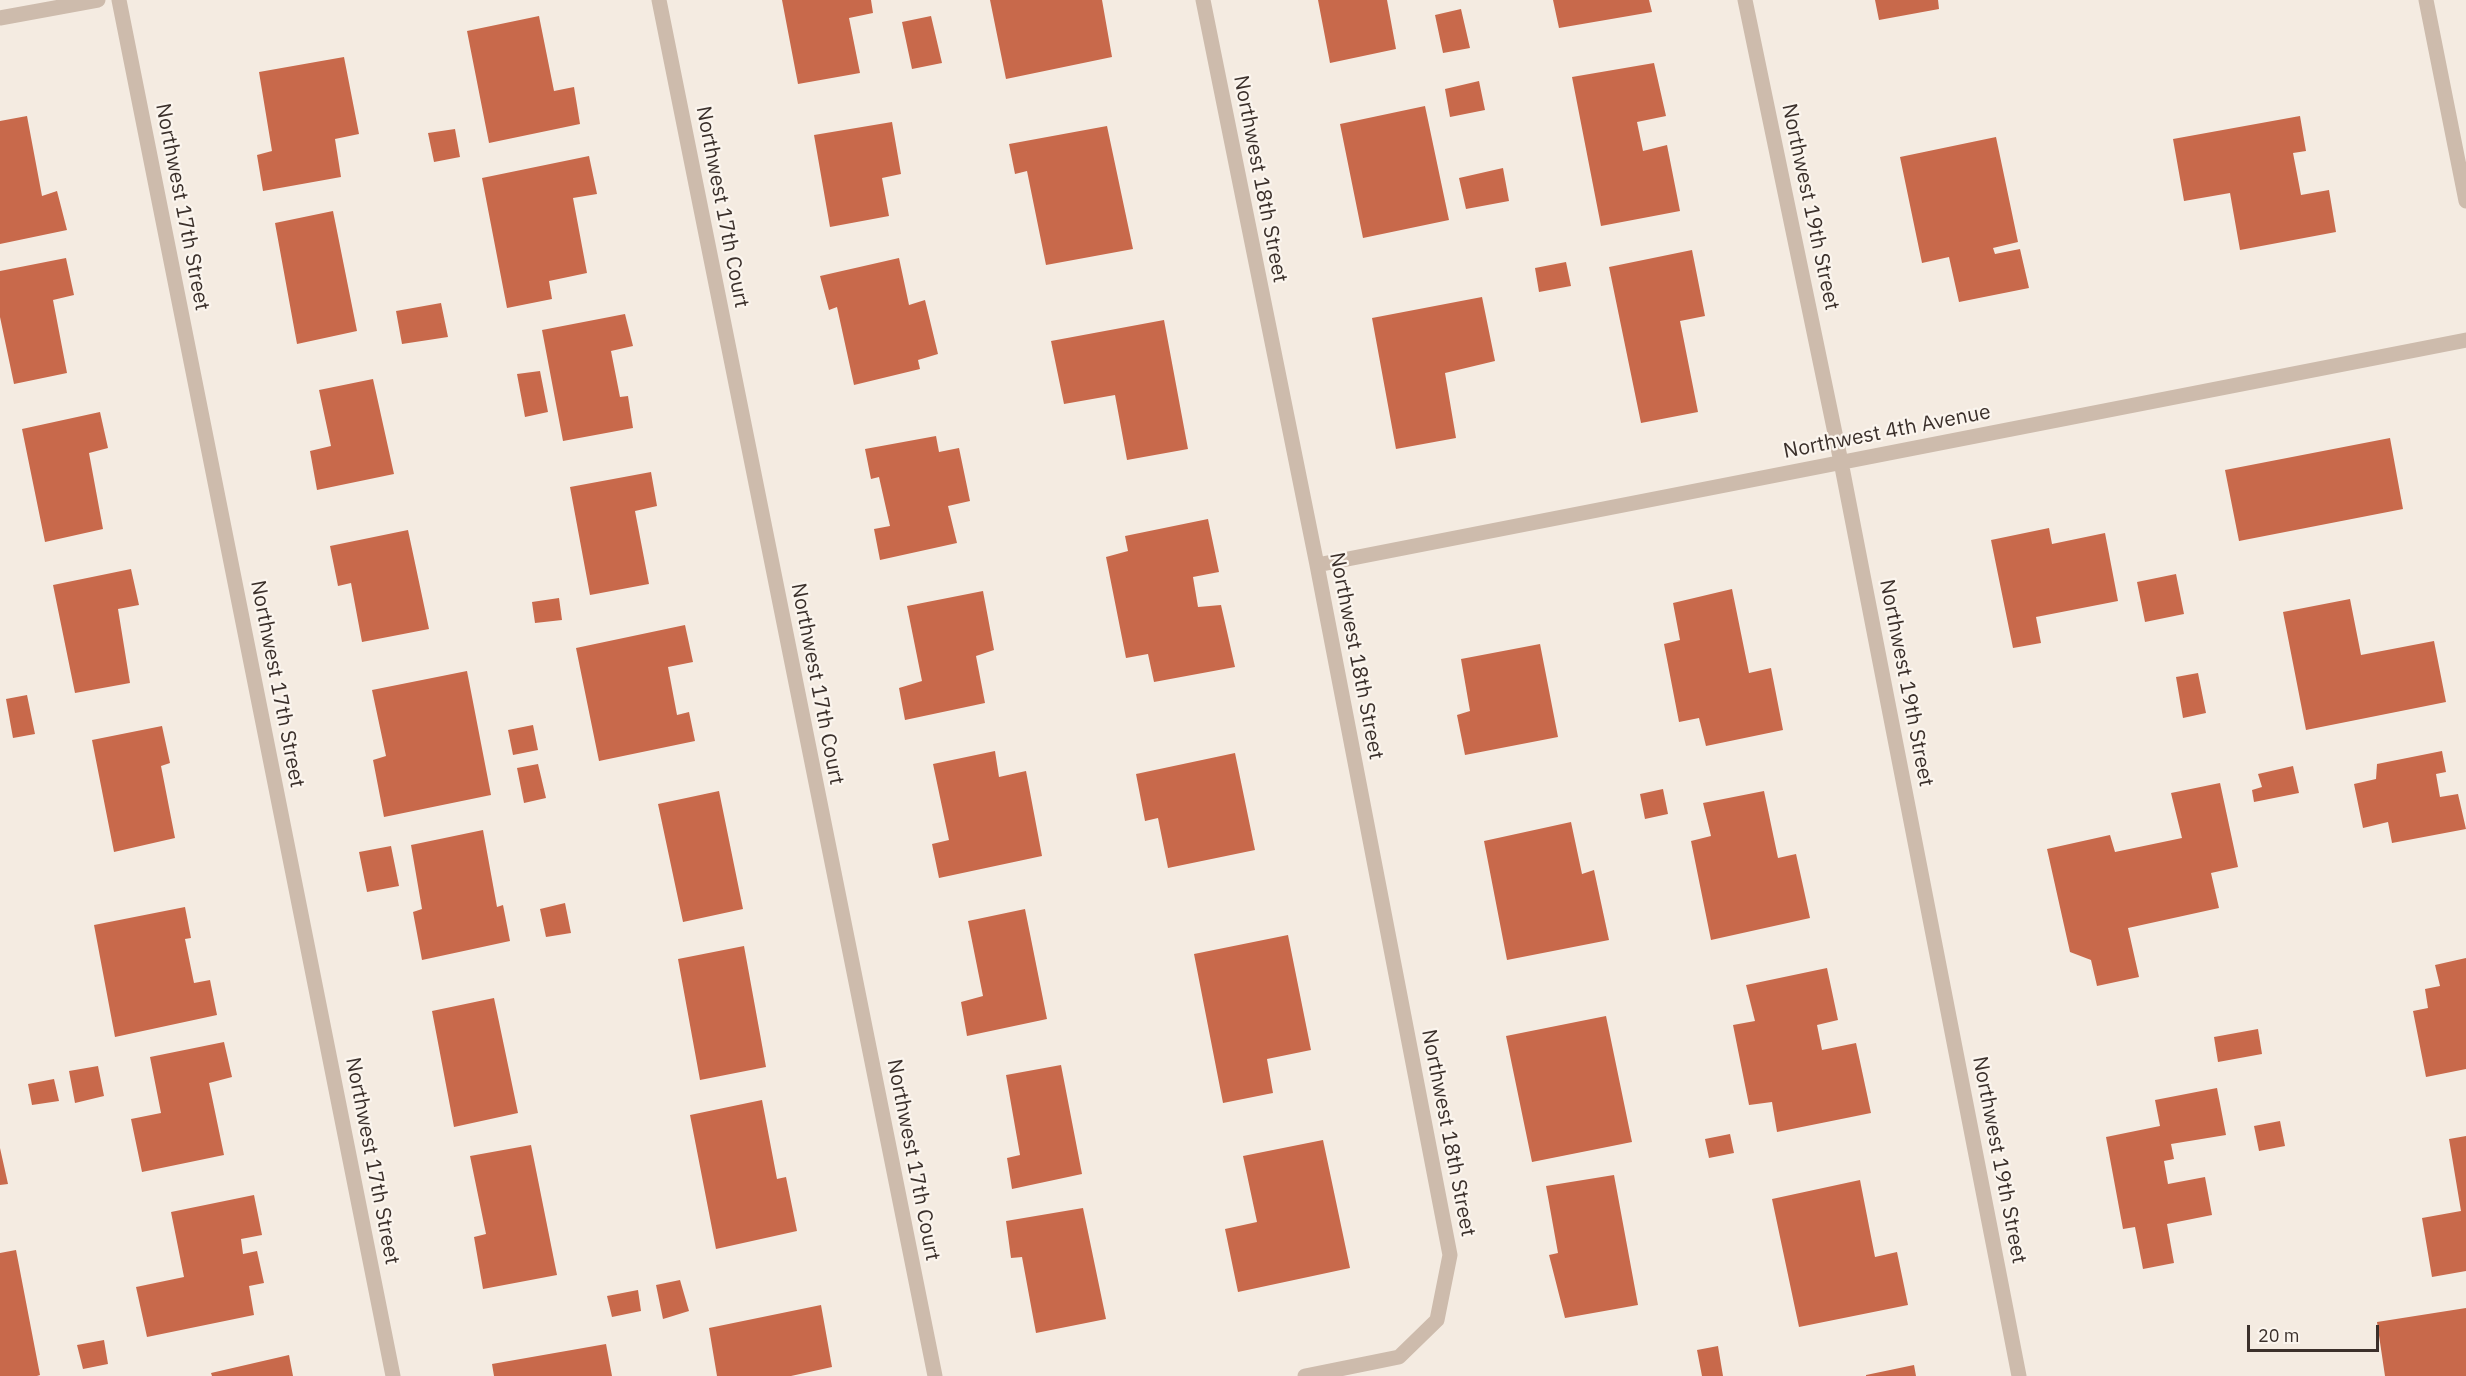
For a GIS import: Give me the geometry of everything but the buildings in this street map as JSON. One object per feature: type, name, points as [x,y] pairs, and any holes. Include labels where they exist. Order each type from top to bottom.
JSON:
[{"type":"street","points":[[0,18],[98,0]]},
{"type":"street","name":"Northwest 17th Street","points":[[119,0],[393,1376]]},
{"type":"street","name":"Northwest 17th Court","points":[[659,0],[935,1376]]},
{"type":"street","name":"Northwest 18th Street","points":[[1203,0],[1317,565],[1450,1255],[1437,1320],[1399,1357],[1305,1376]]},
{"type":"street","name":"Northwest 19th Street","points":[[1745,0],[1841,462],[2019,1376]]},
{"type":"street","points":[[2426,0],[2466,201]]},
{"type":"street","name":"Northwest 4th Avenue","points":[[1317,565],[2466,340]]}]
